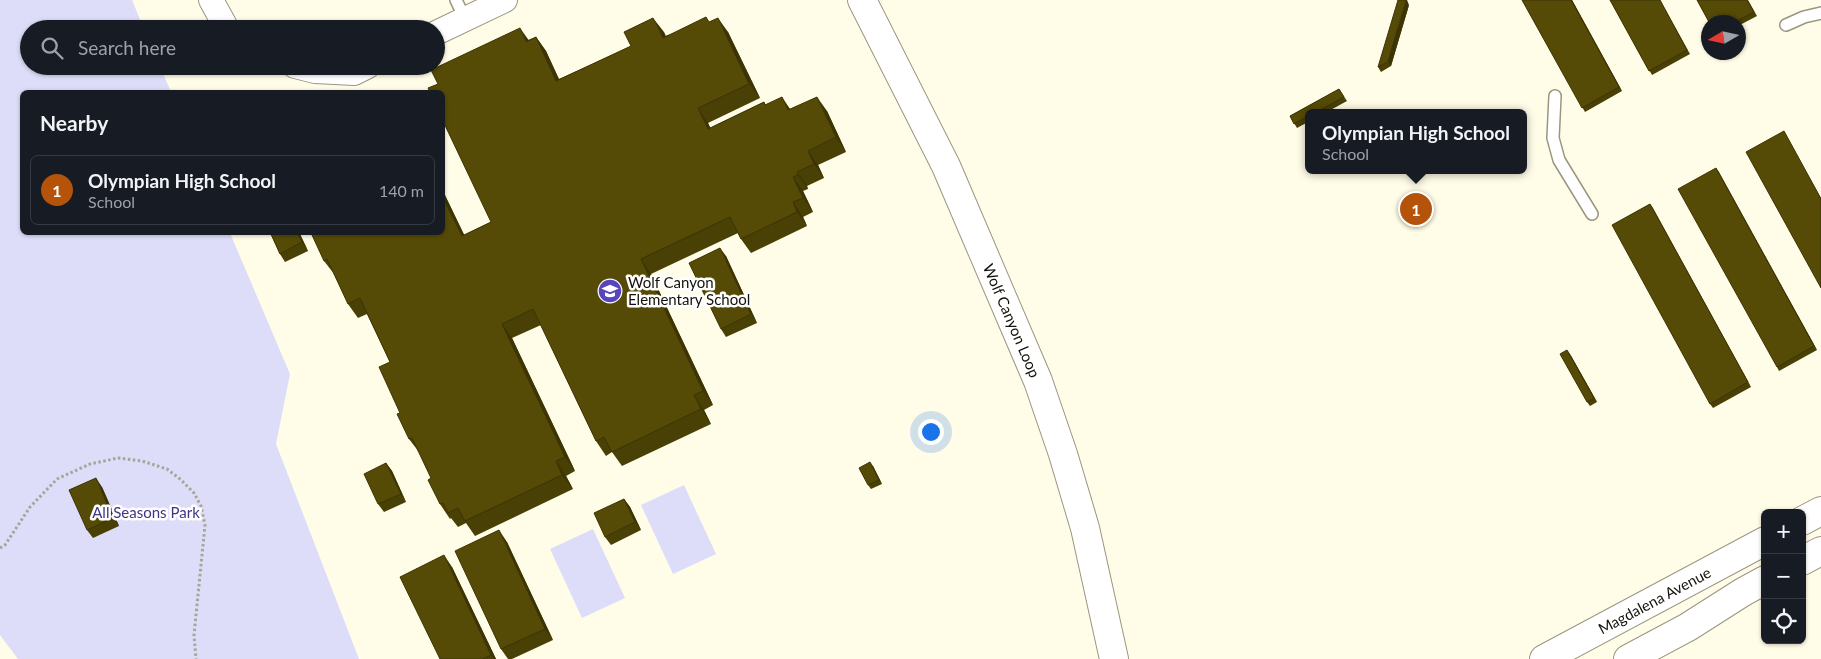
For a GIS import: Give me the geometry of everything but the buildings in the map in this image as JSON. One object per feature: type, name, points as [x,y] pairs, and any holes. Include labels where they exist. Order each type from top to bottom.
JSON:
[{"type":"street","points":[[211,0],[222,20]]},
{"type":"street","points":[[445,23],[460,9],[505,0]]},
{"type":"street","name":"Wolf Canyon Loop","points":[[862,0],[946,166],[1038,381],[1063,454],[1085,528],[1114,659]]},
{"type":"street","points":[[1806,519],[1821,511]]},
{"type":"street","name":"Magdalena Avenue","points":[[1544,659],[1761,543]]},
{"type":"street","points":[[1806,559],[1821,551]]},
{"type":"street","points":[[1628,659],[1688,627],[1761,582]]},
{"type":"lane","points":[[1786,25],[1804,17],[1821,13]]},
{"type":"lane","points":[[1555,96],[1553,138],[1559,160],[1592,214]]},
{"type":"path","points":[[0,548],[5,546],[30,507],[57,479],[90,464],[118,458],[142,461],[167,469],[194,493],[201,506],[205,524],[194,635],[196,659]]},
{"type":"green space","name":"All Seasons Park","points":[[0,0],[132,0],[140,20],[20,20],[20,75],[164,75],[170,90],[20,90],[20,235],[231,235],[290,374],[276,444],[359,659],[18,659],[0,635]]},
{"type":"green space","points":[[684,485],[716,554],[673,574],[641,505]]},
{"type":"green space","points":[[593,529],[625,598],[582,618],[550,549]]},
{"type":"place","name":"Olympian High School","points":[[1416,209]]},
{"type":"place","name":"Wolf Canyon Elementary School","points":[[610,291]]}]
